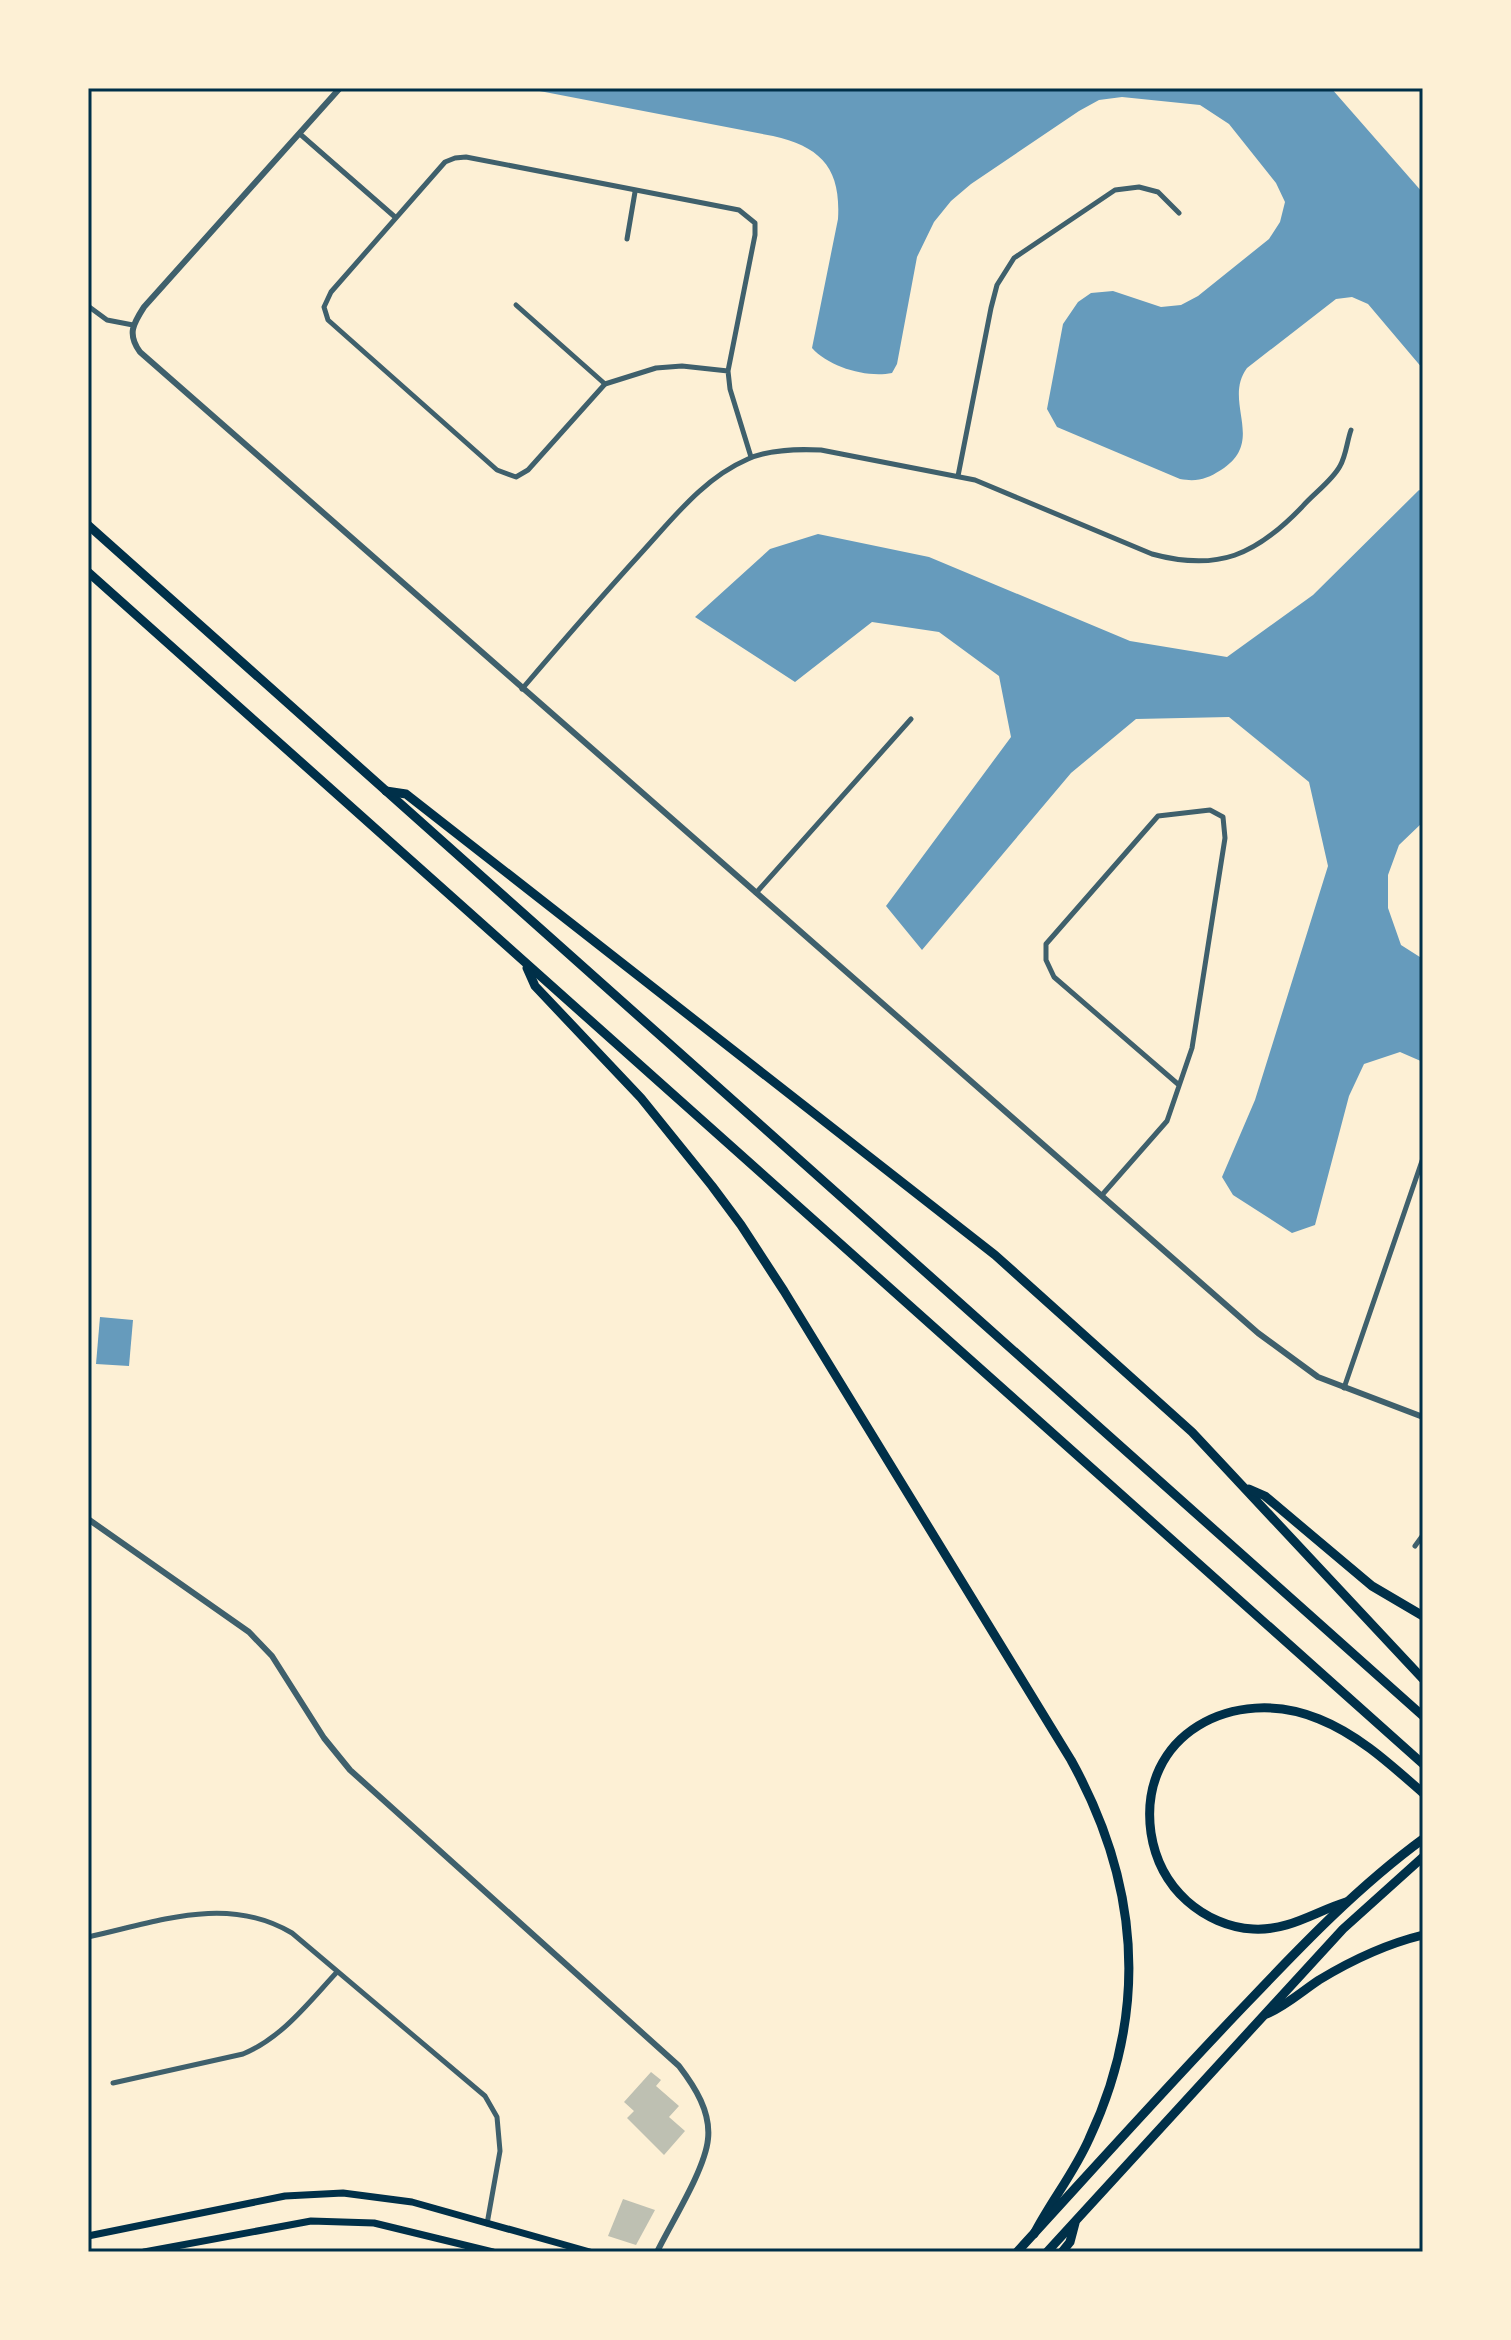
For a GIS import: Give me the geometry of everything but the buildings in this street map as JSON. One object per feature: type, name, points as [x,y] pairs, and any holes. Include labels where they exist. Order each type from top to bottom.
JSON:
[{"type":"highway","points":[[88,525],[1423,1716]]},
{"type":"highway","points":[[88,572],[1423,1764]]},
{"type":"highway","points":[[386,791],[406,794],[995,1255],[1163,1404],[1423,1679]]},
{"type":"highway","points":[[526,965],[535,986],[641,1098],[679,1144],[762,1257],[1071,1760],[1100,1817],[1115,1859],[1127,1926],[1129,1965],[1125,2026],[1111,2086],[1090,2138],[1034,2234]]},
{"type":"highway","points":[[1244,1487],[1265,1496],[1372,1586],[1423,1616]]},
{"type":"highway","points":[[1346,1902],[1303,1921],[1262,1929],[1236,1927],[1221,1922],[1191,1904],[1167,1879],[1152,1839],[1151,1800],[1167,1758],[1186,1736],[1212,1717],[1244,1707],[1279,1707],[1339,1728],[1372,1750],[1423,1793]]},
{"type":"highway","points":[[1017,2252],[1185,2068],[1346,1902],[1423,1839]]},
{"type":"highway","points":[[1047,2252],[1343,1929],[1423,1857]]},
{"type":"highway","points":[[1262,2016],[1287,2005],[1353,1961],[1423,1935]]},
{"type":"highway","points":[[1062,2252],[1070,2242],[1076,2220]]},
{"type":"main road","points":[[88,2236],[265,2199],[323,2193],[391,2198],[590,2252]]},
{"type":"main road","points":[[144,2252],[282,2225],[326,2221],[374,2223],[493,2252]]},
{"type":"street","points":[[340,88],[144,307],[133,325],[131,335],[134,344],[146,358],[522,689],[1258,1333],[1297,1363],[1343,1389],[1423,1417]]},
{"type":"street","points":[[300,134],[395,217]]},
{"type":"street","points":[[728,371],[682,366],[656,368],[605,384],[528,470],[516,477],[497,470],[328,320],[324,307],[331,292],[395,217],[445,162],[455,158],[466,157],[739,210],[755,223],[728,371],[730,389],[751,457]]},
{"type":"street","points":[[958,476],[991,308],[997,285],[1014,258],[1115,190],[1139,187],[1158,192],[1179,213]]},
{"type":"street","points":[[627,239],[635,192]]},
{"type":"street","points":[[516,305],[605,384]]},
{"type":"street","points":[[88,306],[107,320],[133,325]]},
{"type":"street","points":[[522,689],[612,584],[693,497],[710,481],[751,457],[799,449],[821,450],[975,480],[1152,554],[1179,562],[1220,560],[1258,547],[1281,529],[1340,466],[1351,430]]},
{"type":"street","points":[[756,893],[911,719]]},
{"type":"street","points":[[1102,1195],[1167,1121],[1192,1048],[1225,838],[1223,817],[1210,810],[1158,816],[1046,944],[1046,960],[1054,977],[1179,1085]]},
{"type":"street","points":[[1343,1389],[1423,1158]]},
{"type":"street","points":[[88,1519],[249,1632],[272,1656],[324,1738],[350,1770],[679,2066],[695,2087],[704,2109],[708,2139],[698,2169],[657,2252]]},
{"type":"street","points":[[1415,1546],[1423,1535]]},
{"type":"street","points":[[88,1937],[200,1913],[225,1911],[251,1914],[274,1922],[292,1933],[485,2096],[497,2117],[500,2151],[487,2224]]},
{"type":"street","points":[[113,2083],[258,2048],[274,2037],[337,1972]]},
{"type":"water","points":[[524,88],[1331,88],[1423,193],[1423,369],[1368,304],[1352,297],[1336,299],[1247,368],[1239,394],[1243,434],[1241,447],[1234,459],[1211,476],[1197,480],[1180,479],[1057,427],[1047,409],[1063,324],[1078,302],[1091,293],[1113,291],[1161,307],[1181,305],[1198,296],[1269,239],[1280,222],[1285,202],[1276,183],[1229,124],[1200,105],[1122,97],[1099,100],[971,184],[951,201],[934,222],[917,257],[897,364],[892,373],[871,374],[838,366],[812,348],[838,219],[836,186],[825,162],[804,146],[773,136]]},
{"type":"water","points":[[1419,490],[1423,492],[1423,822],[1399,845],[1388,875],[1388,908],[1401,945],[1423,959],[1423,1062],[1400,1052],[1364,1064],[1349,1096],[1315,1225],[1292,1233],[1233,1195],[1222,1177],[1255,1100],[1328,866],[1309,782],[1229,717],[1136,719],[1071,773],[922,950],[886,906],[1011,737],[999,676],[939,632],[872,622],[795,682],[695,617],[770,549],[818,534],[929,557],[1130,641],[1227,657],[1313,595]]},
{"type":"water","points":[[100,1317],[133,1320],[129,1366],[96,1364]]}]
